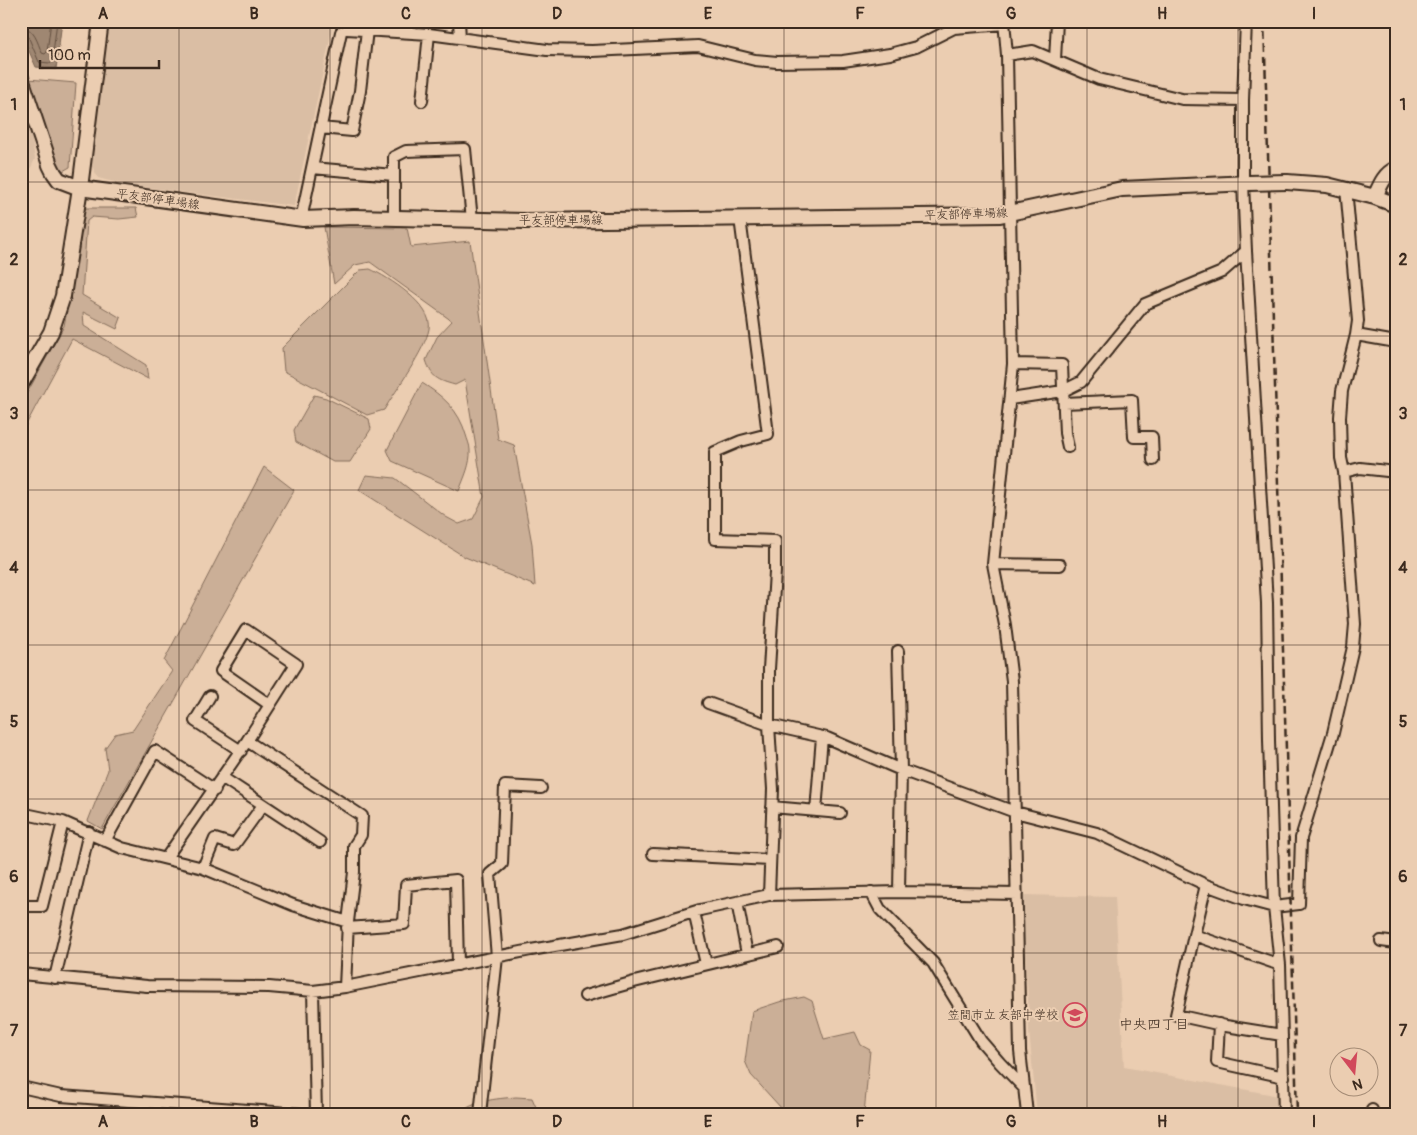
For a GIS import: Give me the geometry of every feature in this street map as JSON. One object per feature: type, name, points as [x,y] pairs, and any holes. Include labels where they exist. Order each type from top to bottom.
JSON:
[{"type":"main road","points":[[21,384],[47,341],[59,310],[68,271],[101,21]]},
{"type":"main road","name":"平友部停車場線","points":[[21,78],[50,165],[59,180],[80,188],[303,220],[354,217],[526,221],[1000,216],[1122,189],[1287,182],[1346,188]]},
{"type":"main road","points":[[1375,197],[1384,178],[1390,171],[1396,169]]},
{"type":"main road","points":[[1346,188],[1396,205]]},
{"type":"street","points":[[459,21],[460,38]]},
{"type":"street","points":[[1054,60],[1057,21]]},
{"type":"street","points":[[1246,21],[1243,100],[1246,251],[1267,603],[1274,907],[1280,965],[1284,1114]]},
{"type":"street","points":[[303,220],[312,168],[344,30],[429,34],[547,50],[698,46],[755,60],[777,62],[844,61],[905,51],[954,28],[1005,22],[1011,213],[1013,364],[993,564],[1006,625],[1012,680],[1020,1051],[1027,1114]]},
{"type":"street","points":[[321,128],[352,131],[360,91],[367,30]]},
{"type":"street","points":[[422,101],[429,34]]},
{"type":"street","points":[[1007,55],[1033,51],[1099,79],[1182,99],[1243,100]]},
{"type":"street","points":[[394,218],[394,157],[406,151],[465,149],[472,220]]},
{"type":"street","points":[[312,168],[394,175]]},
{"type":"street","points":[[708,704],[769,725],[822,737],[901,770],[1015,812],[1097,833],[1206,885],[1244,899],[1274,907],[1299,904],[1301,838],[1333,732],[1353,647],[1355,624],[1340,441],[1342,391],[1358,322],[1346,188]]},
{"type":"street","points":[[740,218],[768,434],[741,441],[715,452],[715,539],[775,541],[769,725],[773,788],[769,895]]},
{"type":"street","points":[[1010,399],[1063,391],[1082,382],[1145,304],[1222,272],[1246,251]]},
{"type":"street","points":[[1356,335],[1396,342]]},
{"type":"street","points":[[1013,364],[1062,365],[1065,433],[1068,447]]},
{"type":"street","points":[[1064,403],[1132,400],[1134,437],[1152,437],[1153,460]]},
{"type":"street","points":[[1344,472],[1360,468],[1396,472]]},
{"type":"street","points":[[993,564],[1060,565]]},
{"type":"street","points":[[166,858],[215,790],[296,664],[246,630],[221,671],[270,704]]},
{"type":"street","points":[[898,651],[901,770],[899,892]]},
{"type":"street","points":[[210,696],[195,721],[240,751]]},
{"type":"street","points":[[816,811],[822,737]]},
{"type":"street","points":[[247,741],[362,816],[360,835],[354,846],[354,872],[348,925],[345,987]]},
{"type":"street","points":[[105,841],[155,751],[215,790]]},
{"type":"street","points":[[223,778],[320,842]]},
{"type":"street","points":[[480,1114],[497,957],[490,874],[502,864],[505,786],[541,788]]},
{"type":"street","points":[[203,868],[214,840],[234,845],[263,805]]},
{"type":"street","points":[[772,807],[840,813]]},
{"type":"street","points":[[21,813],[63,822],[122,848],[203,868],[293,905],[348,925],[404,924],[406,885],[456,880],[458,965]]},
{"type":"street","points":[[21,906],[42,906],[63,822]]},
{"type":"street","points":[[55,978],[89,832]]},
{"type":"street","points":[[653,854],[770,860]]},
{"type":"street","points":[[1206,885],[1176,1015],[1282,1035]]},
{"type":"street","points":[[21,974],[147,986],[269,987],[313,991],[345,987],[623,934],[694,912],[769,895],[871,892],[1017,894]]},
{"type":"street","points":[[871,892],[880,909],[933,963],[981,1041],[1024,1088]]},
{"type":"street","points":[[737,902],[747,954]]},
{"type":"street","points":[[694,912],[706,964]]},
{"type":"street","points":[[1194,935],[1280,965]]},
{"type":"street","points":[[1381,941],[1396,943]]},
{"type":"street","points":[[585,996],[634,982],[778,947]]},
{"type":"street","points":[[313,991],[316,1114]]},
{"type":"street","points":[[1219,1024],[1217,1062],[1284,1077]]},
{"type":"street","points":[[21,1086],[61,1096],[302,1114]]},
{"type":"shaded area","points":[[109,21],[334,21],[294,206],[125,185],[98,178],[90,162]]},
{"type":"shaded area","points":[[28,79],[76,83],[70,167],[61,172]]},
{"type":"shaded area","points":[[21,105],[31,132],[35,159],[21,188]]},
{"type":"shaded area","points":[[86,208],[136,208],[138,217],[119,219],[92,217],[87,221],[82,295],[121,318],[117,329],[83,312],[84,326],[146,365],[148,379],[72,339],[21,434],[21,404],[64,326],[83,214]]},
{"type":"shaded area","points":[[324,227],[407,228],[411,247],[470,241],[498,439],[514,445],[532,544],[535,586],[465,557],[359,490],[366,475],[395,478],[446,517],[459,524],[473,519],[484,497],[465,380],[455,385],[439,380],[433,375],[426,360],[437,337],[452,321],[370,262],[355,265],[334,284]]},
{"type":"shaded area","points":[[370,269],[398,285],[417,302],[429,320],[429,329],[416,359],[384,410],[367,415],[284,371],[282,348],[360,270]]},
{"type":"shaded area","points":[[422,383],[437,393],[455,411],[470,446],[467,471],[459,491],[392,461],[387,450]]},
{"type":"shaded area","points":[[314,395],[326,398],[369,419],[371,429],[350,462],[333,462],[296,442],[294,430]]},
{"type":"shaded area","points":[[264,467],[294,490],[102,829],[88,821],[108,770],[105,748],[115,734],[133,730],[172,671],[164,661]]},
{"type":"shaded area","name":"笠間市立 友部中学校","points":[[1021,895],[1115,897],[1124,1067],[1279,1096],[1279,1114],[1037,1114],[1029,1031]]},
{"type":"shaded area","points":[[804,997],[812,1001],[824,1039],[855,1032],[861,1045],[870,1050],[864,1114],[780,1114],[782,1109],[751,1075],[745,1061],[752,1011],[779,1002]]},
{"type":"shaded area","points":[[516,1097],[532,1098],[539,1114],[458,1114],[478,1103]]},
{"type":"water","points":[[21,21],[62,21],[56,69],[36,67],[21,33]]},
{"type":"railway","points":[[1264,21],[1297,1114]]},
{"type":"place","name":"笠間市立 友部中学校","points":[[1075,1015]]},
{"type":"district","name":"中央四丁目","points":[[1154,1024]]}]
